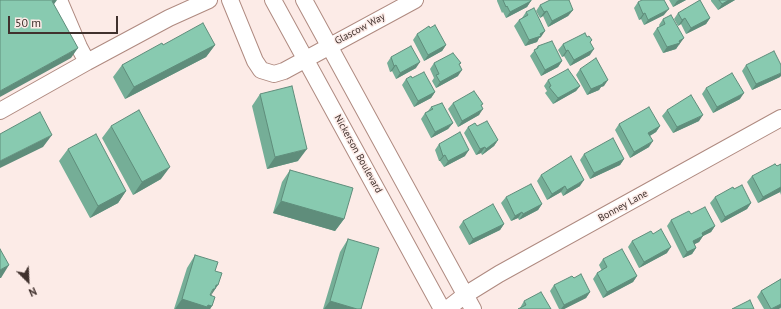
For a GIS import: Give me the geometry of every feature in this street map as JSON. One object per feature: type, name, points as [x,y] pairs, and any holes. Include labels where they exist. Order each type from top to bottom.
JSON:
[{"type":"street","points":[[59,0],[78,47],[87,62]]},
{"type":"street","points":[[0,111],[169,18],[209,0]]},
{"type":"street","name":"Glascow Way","points":[[230,0],[255,61],[261,70],[274,74],[284,71],[415,0]]},
{"type":"street","name":"Nickerson Boulevard","points":[[273,0],[442,309]]},
{"type":"street","points":[[304,0],[469,302]]},
{"type":"street","name":"Bonney Lane","points":[[447,309],[469,302],[499,274],[781,118]]},
{"type":"building","points":[[0,0],[54,0],[52,1],[78,48],[0,91]]},
{"type":"building","points":[[503,0],[531,0],[531,1],[510,12]]},
{"type":"building","points":[[550,0],[569,0],[573,10],[552,21],[547,11],[544,12],[540,5]]},
{"type":"building","points":[[642,0],[664,0],[669,9],[648,20],[645,13],[643,14],[638,2]]},
{"type":"building","points":[[700,0],[710,18],[691,28],[685,18],[682,20],[678,13]]},
{"type":"building","points":[[719,0],[729,0],[722,4]]},
{"type":"building","points":[[534,8],[545,31],[540,34],[541,36],[529,40],[519,20],[528,15],[526,12]]},
{"type":"building","points":[[671,15],[684,38],[679,41],[680,43],[667,47],[657,28],[665,24],[663,19]]},
{"type":"building","points":[[203,23],[215,45],[134,87],[122,65]]},
{"type":"building","points":[[435,25],[446,45],[428,55],[417,34],[429,26],[430,28]]},
{"type":"building","points":[[585,33],[587,37],[589,36],[592,40],[590,42],[594,49],[574,60],[568,50],[566,51],[563,44]]},
{"type":"building","points":[[552,41],[562,61],[545,70],[534,50],[538,48],[538,46]]},
{"type":"building","points":[[411,46],[420,62],[400,73],[396,65],[394,66],[391,57]]},
{"type":"building","points":[[774,51],[781,65],[781,73],[756,84],[746,65]]},
{"type":"building","points":[[453,53],[461,63],[459,64],[462,70],[440,82],[436,75],[439,74],[434,63]]},
{"type":"building","points":[[596,58],[608,80],[591,89],[580,69]]},
{"type":"building","points":[[568,69],[580,86],[558,98],[549,87],[551,86],[548,80]]},
{"type":"building","points":[[424,72],[435,92],[418,101],[406,79],[411,76],[412,78]]},
{"type":"building","points":[[732,73],[744,93],[717,107],[706,88]]},
{"type":"building","points":[[292,86],[307,149],[275,157],[260,94]]},
{"type":"building","points":[[474,91],[483,104],[481,105],[483,109],[462,121],[453,103]]},
{"type":"building","points":[[691,95],[703,115],[677,127],[667,110]]},
{"type":"building","points":[[442,103],[453,123],[435,132],[425,113],[433,109],[431,107]]},
{"type":"building","points":[[649,107],[660,126],[648,133],[653,141],[634,152],[619,124]]},
{"type":"building","points":[[139,110],[170,167],[142,182],[111,126]]},
{"type":"building","points":[[40,112],[52,135],[0,161],[0,134]]},
{"type":"building","points":[[487,121],[498,140],[486,149],[485,147],[480,149],[468,127],[475,123],[477,126]]},
{"type":"building","points":[[460,132],[469,150],[448,161],[445,155],[443,156],[439,144]]},
{"type":"building","points":[[96,134],[126,191],[98,206],[68,149]]},
{"type":"building","points":[[613,138],[624,159],[594,173],[584,154]]},
{"type":"building","points":[[571,156],[584,180],[567,190],[565,186],[552,194],[541,175]]},
{"type":"building","points":[[775,164],[777,166],[781,164],[781,187],[763,197],[752,176]]},
{"type":"building","points":[[290,170],[353,188],[344,219],[281,201]]},
{"type":"building","points":[[531,184],[542,204],[523,214],[522,212],[515,216],[506,197]]},
{"type":"building","points":[[742,185],[751,203],[725,217],[715,197],[733,187],[734,189]]},
{"type":"building","points":[[493,204],[504,224],[473,239],[463,221]]},
{"type":"building","points":[[705,207],[715,226],[702,233],[703,236],[693,241],[696,248],[687,252],[671,220],[689,211],[691,214]]},
{"type":"building","points":[[661,229],[671,247],[644,262],[632,241],[651,231],[653,234]]},
{"type":"building","points":[[348,239],[379,248],[361,309],[330,301]]},
{"type":"building","points":[[0,249],[9,265],[0,270]]},
{"type":"building","points":[[622,249],[637,276],[607,292],[597,273],[607,267],[603,259]]},
{"type":"building","points":[[195,255],[218,262],[215,271],[222,273],[218,285],[216,285],[215,289],[213,289],[210,295],[215,297],[212,306],[208,305],[207,307],[182,299]]},
{"type":"building","points":[[581,274],[590,292],[564,305],[554,285],[572,276],[574,278]]},
{"type":"building","points":[[781,279],[781,304],[771,309],[761,291]]},
{"type":"building","points":[[541,292],[551,309],[518,309],[526,305],[524,301]]},
{"type":"building","points":[[750,300],[754,309],[732,309]]}]
